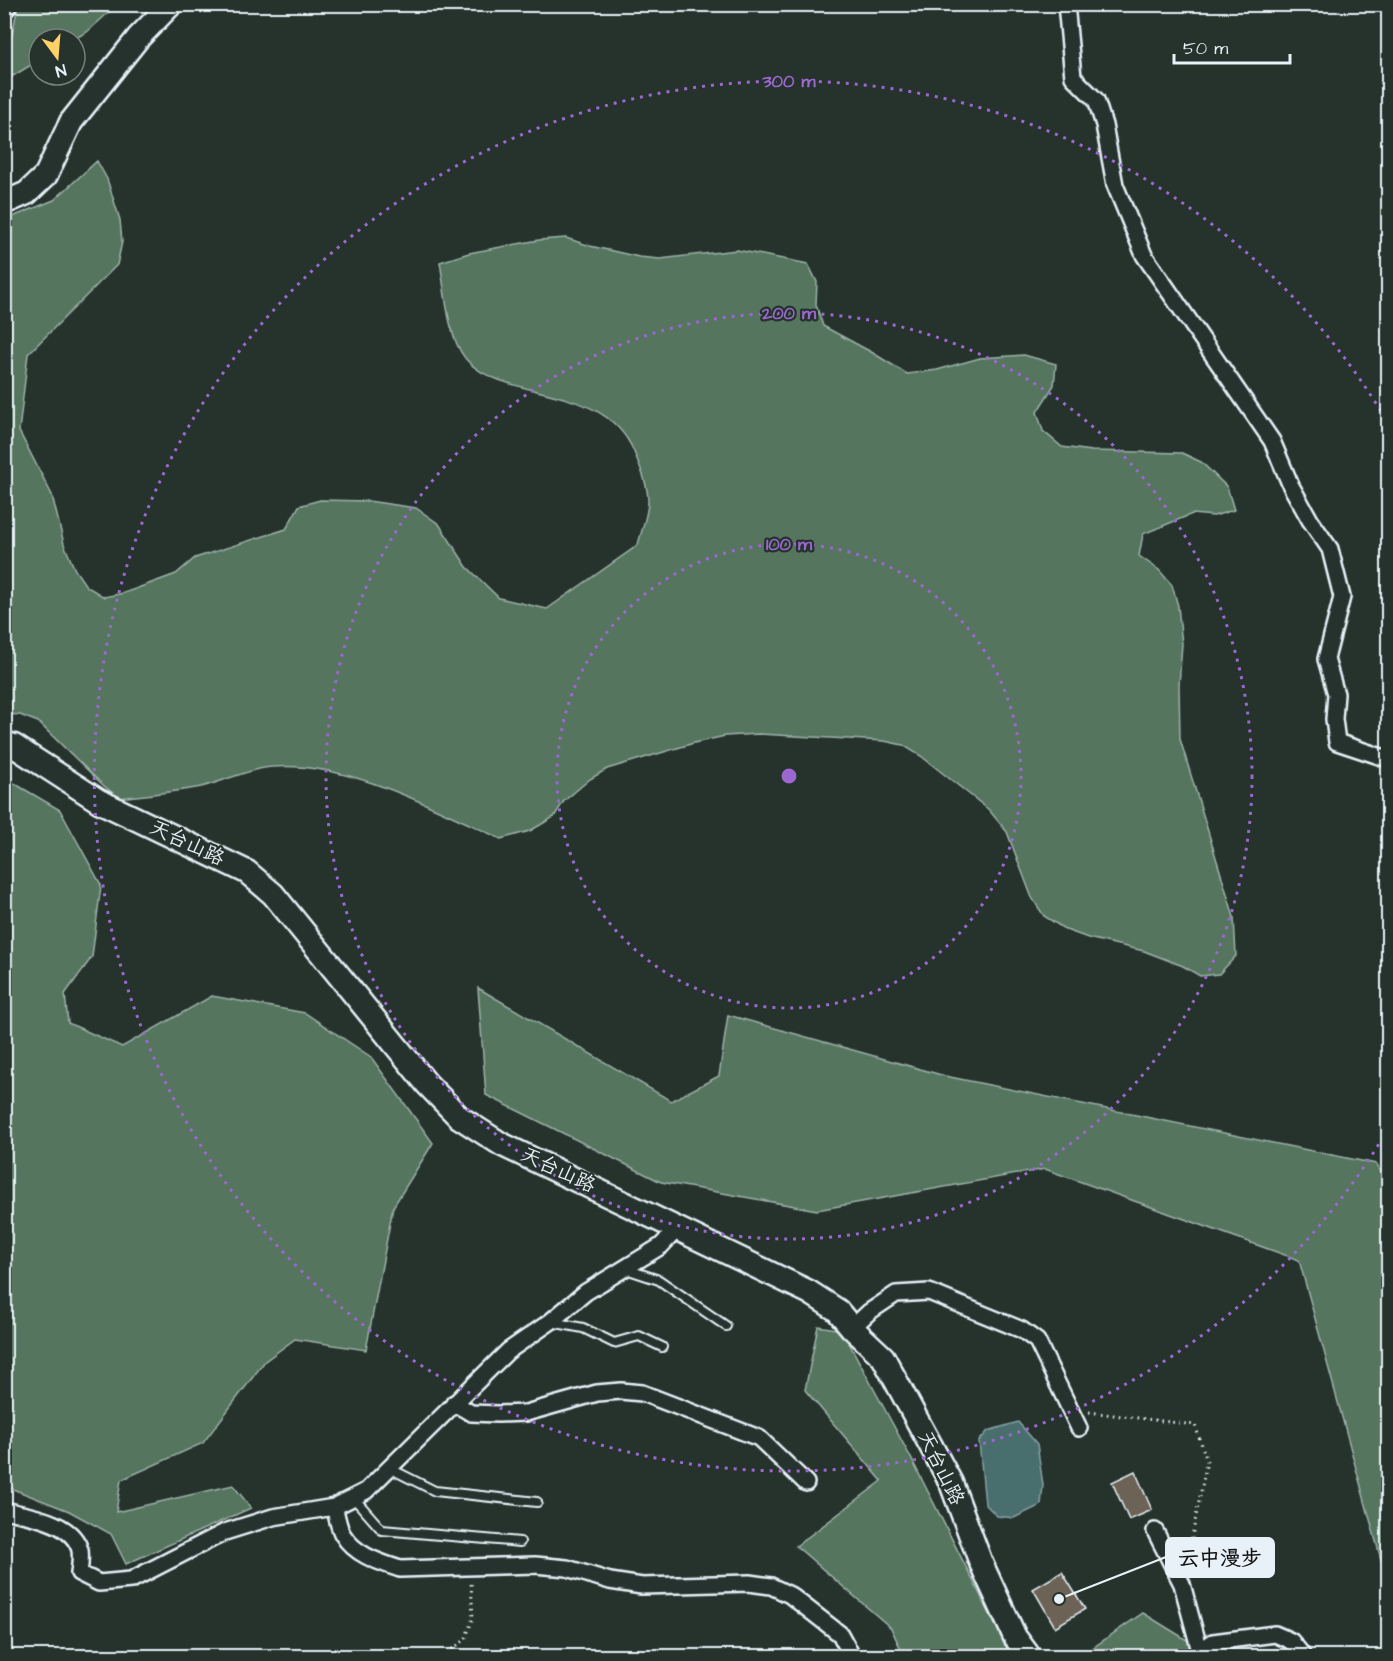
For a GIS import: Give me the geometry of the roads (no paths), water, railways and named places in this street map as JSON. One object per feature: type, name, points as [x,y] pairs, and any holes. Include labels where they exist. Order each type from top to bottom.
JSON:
[{"type":"street","points":[[4,197],[11,200],[27,193],[46,175],[71,122],[138,38],[171,4]]},
{"type":"street","points":[[1065,4],[1073,77],[1096,100],[1104,125],[1115,185],[1144,255],[1272,441],[1291,486],[1330,549],[1342,597],[1326,659],[1336,694],[1334,719],[1337,742],[1389,759]]},
{"type":"street","name":"天台山路","points":[[4,742],[14,746],[99,801],[247,872],[273,894],[427,1084],[459,1118],[501,1144],[809,1292],[837,1310],[852,1328],[883,1357],[912,1409],[951,1483],[981,1563],[1015,1637],[1029,1656]]},
{"type":"street","points":[[4,1510],[48,1521],[74,1536],[80,1551],[80,1573],[99,1583],[131,1580],[225,1532],[273,1517],[334,1507],[366,1491],[508,1351],[550,1322],[586,1292],[661,1246],[678,1228]]},
{"type":"street","points":[[852,1328],[869,1312],[896,1294],[929,1292],[1022,1330],[1037,1341],[1078,1428]]},
{"type":"street","points":[[454,1403],[471,1413],[526,1413],[597,1394],[621,1391],[642,1393],[759,1438],[806,1483]]},
{"type":"street","points":[[334,1507],[342,1534],[355,1550],[400,1569],[535,1565],[567,1568],[610,1581],[642,1586],[749,1583],[771,1586],[790,1594],[840,1634],[852,1656]]},
{"type":"street","points":[[1155,1531],[1182,1584],[1199,1654],[1213,1642],[1275,1634],[1292,1641],[1303,1656]]},
{"type":"lane","points":[[625,1268],[659,1280],[726,1326]]},
{"type":"lane","points":[[550,1322],[583,1328],[614,1343],[639,1336],[662,1347]]},
{"type":"lane","points":[[389,1468],[435,1491],[537,1502]]},
{"type":"lane","points":[[353,1497],[382,1530],[520,1542]]},
{"type":"water","points":[[1018,1422],[1037,1444],[1043,1485],[1041,1505],[1014,1518],[997,1516],[985,1504],[979,1441],[988,1431]]},
{"type":"place","name":"云中漫步","points":[[1059,1599]]}]
